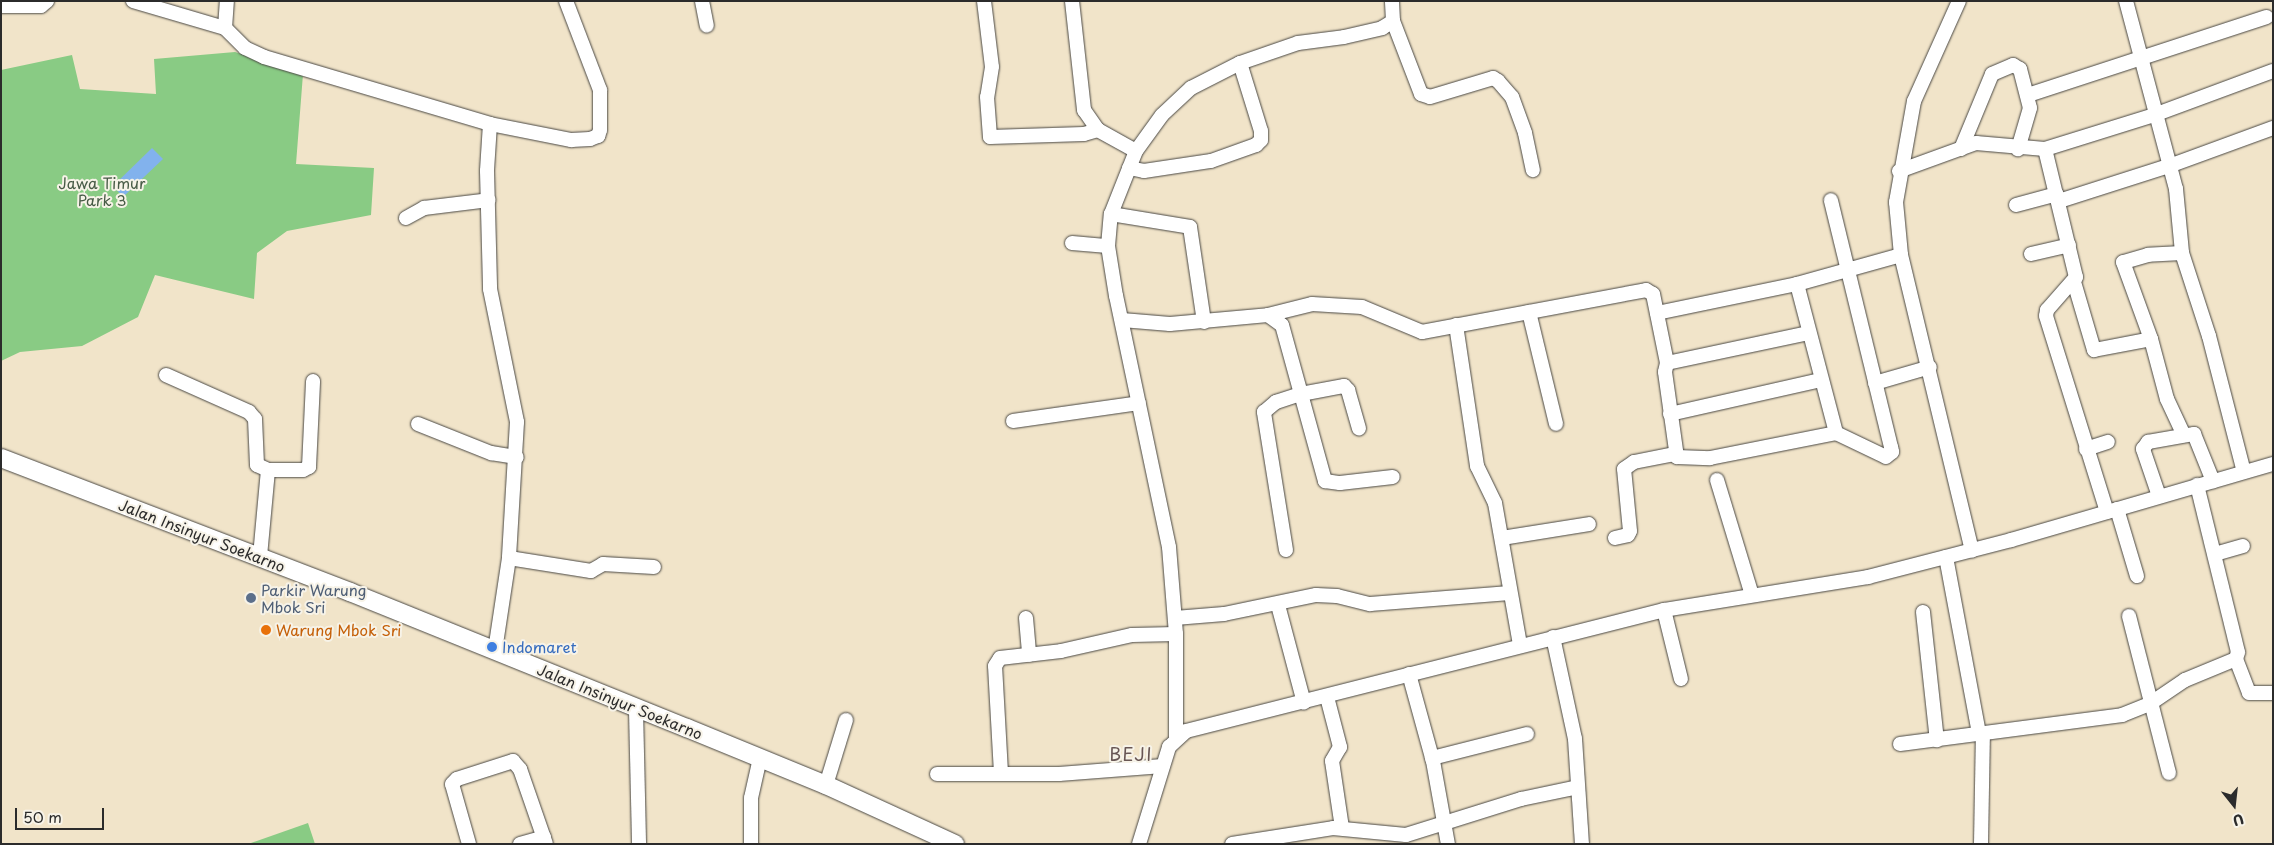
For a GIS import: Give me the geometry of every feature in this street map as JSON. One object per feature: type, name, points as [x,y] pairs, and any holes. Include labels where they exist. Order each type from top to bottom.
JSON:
[{"type":"main road","name":"Jalan Insinyur Soekarno","points":[[1,458],[260,557],[495,651],[636,710],[760,758],[826,785],[955,844]]},
{"type":"street","points":[[1,6],[31,7],[47,1]]},
{"type":"street","points":[[133,1],[225,28],[245,48],[264,57],[490,124],[571,140],[598,136],[600,90],[566,1]]},
{"type":"street","points":[[225,28],[227,1]]},
{"type":"street","points":[[702,1],[707,26]]},
{"type":"street","points":[[984,1],[992,67],[987,96],[990,137],[1084,134],[1098,130]]},
{"type":"street","points":[[1072,1],[1084,110],[1098,130],[1136,151]]},
{"type":"street","points":[[1392,1],[1393,22],[1421,94],[1430,97],[1493,78],[1498,81],[1512,97],[1534,170]]},
{"type":"street","points":[[1958,1],[1914,101],[1899,171],[1896,202],[1900,254],[1930,367],[1972,551]]},
{"type":"street","points":[[2126,1],[2142,57],[2154,115],[2176,189],[2182,253],[2209,336],[2244,472]]},
{"type":"street","points":[[2028,95],[2267,17]]},
{"type":"street","points":[[1176,737],[1176,634],[1169,547],[1108,246],[1111,214],[1136,151],[1162,114],[1190,88],[1240,64],[1298,44],[1344,38],[1393,22]]},
{"type":"street","points":[[1129,168],[1144,171],[1211,161],[1256,145],[1261,140],[1261,131],[1240,64]]},
{"type":"street","points":[[1961,149],[1995,71],[2018,66],[2028,95],[2030,113],[2018,149]]},
{"type":"street","points":[[1899,171],[1982,143],[2018,149],[2045,150],[2154,115],[2273,71]]},
{"type":"street","points":[[490,124],[490,289],[515,401],[517,457],[510,558],[495,651]]},
{"type":"street","points":[[2016,205],[2058,198],[2169,166],[2273,128]]},
{"type":"street","points":[[2045,150],[2075,272],[2074,282],[2094,350],[2151,339]]},
{"type":"street","points":[[406,218],[424,208],[489,200]]},
{"type":"street","points":[[1122,320],[1170,324],[1204,322],[1268,315],[1312,304],[1374,310],[1422,332],[1646,290],[1653,294],[1667,363],[1675,454],[1679,458],[1710,458],[1836,433],[1882,456],[1890,456],[1892,452],[1830,200]]},
{"type":"street","points":[[1111,214],[1190,227],[1204,322]]},
{"type":"street","points":[[1072,242],[1108,246]]},
{"type":"street","points":[[2030,254],[2069,245]]},
{"type":"street","points":[[2182,253],[2148,255],[2123,262],[2151,339],[2167,399],[2184,434]]},
{"type":"street","points":[[1657,313],[1797,284],[1900,254]]},
{"type":"street","points":[[2074,282],[2046,313],[2086,449],[2137,576]]},
{"type":"street","points":[[1797,284],[1808,333],[1836,433]]},
{"type":"street","points":[[1529,312],[1556,424]]},
{"type":"street","points":[[1268,315],[1282,325],[1325,481],[1340,483],[1393,477]]},
{"type":"street","points":[[1456,325],[1477,466],[1495,503],[1520,645]]},
{"type":"street","points":[[1667,363],[1808,333]]},
{"type":"street","points":[[1875,383],[1930,367]]},
{"type":"street","points":[[166,375],[253,415],[257,423],[257,465],[268,470],[303,470],[309,467],[313,381]]},
{"type":"street","points":[[1670,414],[1821,380]]},
{"type":"street","points":[[1286,550],[1264,412],[1276,402],[1301,394],[1344,386],[1348,390],[1359,428]]},
{"type":"street","points":[[1013,420],[1139,403]]},
{"type":"street","points":[[418,424],[491,453],[517,457]]},
{"type":"street","points":[[2159,496],[2144,447],[2148,442],[2184,434],[2194,434],[2213,481]]},
{"type":"street","points":[[2086,449],[2108,442]]},
{"type":"street","points":[[1615,538],[1628,535],[1630,531],[1624,469],[1634,462],[1675,454]]},
{"type":"street","points":[[1140,844],[1169,747],[1176,737],[1216,721],[1304,703],[1520,645],[1664,610],[1868,577],[1972,551],[2273,464]]},
{"type":"street","points":[[260,557],[268,470]]},
{"type":"street","points":[[1717,480],[1752,595]]},
{"type":"street","points":[[2197,485],[2238,652],[2236,659],[2249,693],[2273,692]]},
{"type":"street","points":[[1502,538],[1589,524]]},
{"type":"street","points":[[2215,554],[2243,546]]},
{"type":"street","points":[[1946,556],[1981,734],[1981,844]]},
{"type":"street","points":[[510,558],[591,571],[603,564],[654,567]]},
{"type":"street","points":[[1175,618],[1224,614],[1316,595],[1337,596],[1370,604],[1510,592]]},
{"type":"street","points":[[1278,604],[1304,703]]},
{"type":"street","points":[[1664,610],[1681,679]]},
{"type":"street","points":[[1923,612],[1937,740]]},
{"type":"street","points":[[2129,616],[2169,773]]},
{"type":"street","points":[[1026,618],[1029,656]]},
{"type":"street","points":[[1001,773],[995,666],[1000,658],[1029,656],[1118,637],[1176,634]]},
{"type":"street","points":[[1553,637],[1575,739],[1582,844]]},
{"type":"street","points":[[1900,744],[2122,715],[2151,703],[2185,680],[2236,659]]},
{"type":"street","points":[[1409,674],[1432,758],[1442,824],[1448,844]]},
{"type":"street","points":[[1327,697],[1339,745],[1332,761],[1342,828]]},
{"type":"street","points":[[636,710],[639,844]]},
{"type":"street","points":[[826,785],[846,720]]},
{"type":"street","points":[[1432,758],[1526,734]]},
{"type":"street","points":[[751,844],[750,798],[760,758]]},
{"type":"street","points":[[470,844],[452,784],[458,779],[513,761],[520,770],[545,840],[520,844]]},
{"type":"street","points":[[938,774],[1059,774],[1163,766]]},
{"type":"street","points":[[1232,844],[1257,838],[1342,828],[1401,836],[1521,799],[1578,787]]},
{"type":"green space","name":"Jawa Timur Park 3","points":[[235,52],[303,74],[296,164],[374,168],[371,215],[287,231],[257,253],[254,299],[155,275],[138,317],[82,346],[20,352],[1,361],[1,70],[72,55],[80,89],[156,94],[154,59]]},
{"type":"green space","points":[[308,823],[315,844],[248,844]]},
{"type":"water","points":[[152,148],[163,159],[123,197],[113,186]]},
{"type":"place","name":"Parkir Warung Mbok Sri","points":[[251,598]]},
{"type":"place","name":"Warung Mbok Sri","points":[[266,630]]},
{"type":"place","name":"Indomaret","points":[[492,647]]},
{"type":"district","name":"BEJI","points":[[1131,754]]}]
